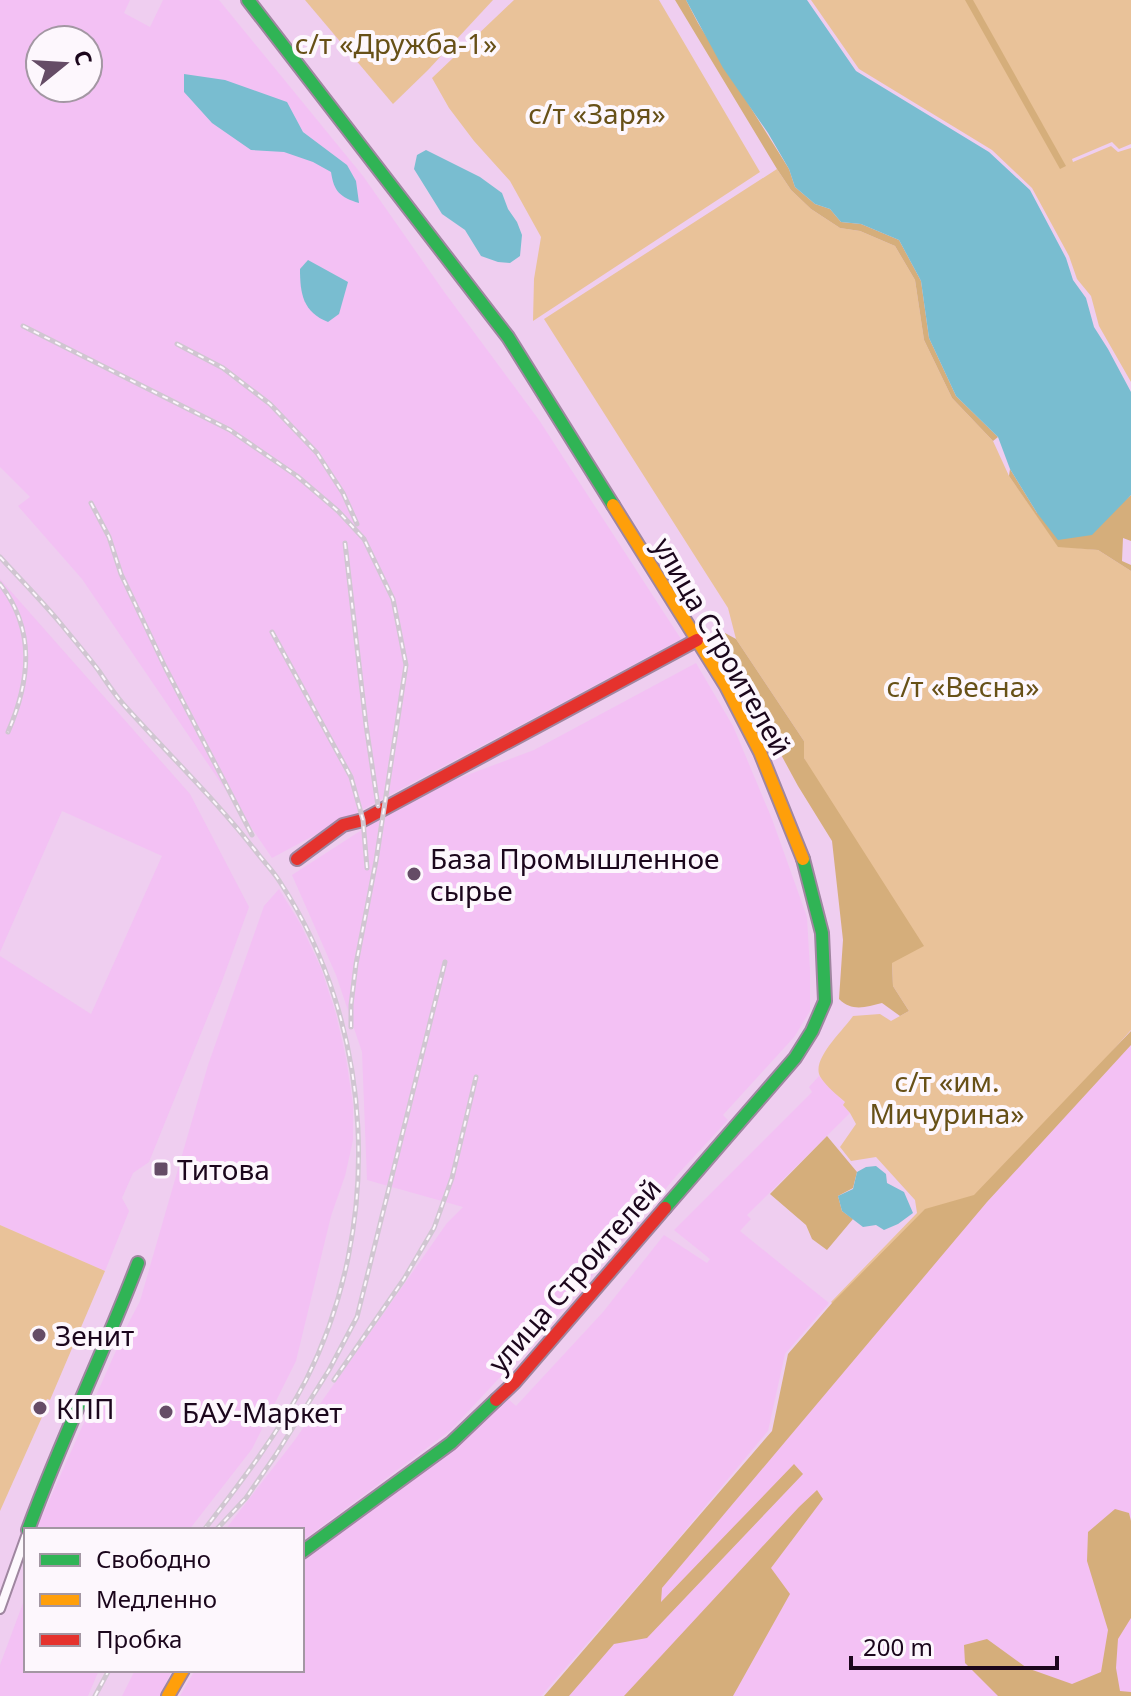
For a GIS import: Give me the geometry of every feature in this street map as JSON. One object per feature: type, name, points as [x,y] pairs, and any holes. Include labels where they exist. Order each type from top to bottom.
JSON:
[{"type":"main road","name":"улица Строителей","points":[[248,0],[508,337],[726,686],[760,752],[804,863],[822,933],[825,970],[825,1001],[812,1031],[785,1070],[514,1383],[451,1443],[304,1551]]},
{"type":"main road","points":[[297,859],[343,825],[370,816],[697,640]]},
{"type":"main road","points":[[29,1528],[138,1263]]},
{"type":"main road","points":[[168,1696],[182,1672]]},
{"type":"street","points":[[0,1609],[24,1541]]},
{"type":"shaded area","points":[[0,0],[130,0],[124,13],[150,27],[163,0],[219,0],[363,176],[539,420],[681,639],[272,858],[82,579],[18,506],[30,497],[0,467]]},
{"type":"shaded area","points":[[675,0],[686,0],[789,169],[795,187],[815,204],[830,209],[841,222],[861,224],[899,240],[921,281],[929,338],[956,396],[998,437],[993,441],[952,398],[924,340],[915,280],[895,246],[860,231],[840,228],[811,209],[791,190]]},
{"type":"shaded area","points":[[965,0],[973,0],[1066,166],[1060,169]]},
{"type":"shaded area","points":[[1010,469],[1037,513],[1114,510],[1131,495],[1131,541],[1123,538],[1122,561],[1131,565],[1131,571],[1098,550],[1058,547],[1009,476]]},
{"type":"shaded area","points":[[0,579],[190,794],[249,907],[149,1162],[133,1173],[122,1198],[129,1211],[105,1271],[0,1225],[0,956],[91,1014],[162,856],[62,811],[0,952]]},
{"type":"shaded area","points":[[725,633],[736,639],[804,741],[804,758],[924,946],[892,963],[893,986],[909,1011],[900,1016],[882,1003],[854,1007],[839,999],[843,940],[832,841],[798,786],[721,644]]},
{"type":"shaded area","points":[[696,663],[733,726],[772,819],[807,917],[810,1011],[795,1036],[723,1115],[728,1120],[569,1303],[451,1430],[304,1540],[304,1528],[227,1528],[294,1441],[447,1223],[463,1207],[367,1180],[362,1052],[336,975],[292,875],[388,813],[438,786],[534,750]]},
{"type":"shaded area","points":[[279,889],[300,923],[321,968],[336,1014],[353,1105],[353,1140],[345,1176],[331,1216],[296,1361],[252,1449],[191,1528],[37,1528],[140,1301],[208,1065],[264,906]]},
{"type":"shaded area","points":[[1131,1031],[1131,1045],[987,1202],[662,1588],[661,1602],[794,1464],[803,1474],[647,1638],[614,1644],[569,1696],[544,1696],[772,1431],[788,1354],[832,1303],[925,1209],[974,1195]]},
{"type":"shaded area","points":[[1131,1041],[1131,1696],[545,1696]]},
{"type":"shaded area","points":[[819,1076],[845,1103],[843,1105],[850,1113],[747,1215],[751,1219],[740,1231],[829,1303],[785,1354],[768,1431],[541,1696],[180,1696],[194,1672],[304,1672],[304,1560],[459,1446],[508,1399],[516,1406],[603,1312],[664,1235],[707,1263],[710,1259],[674,1230],[812,1092],[809,1087]]},
{"type":"shaded area","points":[[827,1136],[857,1172],[853,1188],[838,1196],[842,1211],[853,1219],[827,1250],[812,1239],[806,1225],[770,1194]]},
{"type":"shaded area","points":[[817,1490],[823,1499],[771,1568],[790,1594],[733,1696],[624,1696],[799,1507]]},
{"type":"shaded area","points":[[1115,1509],[1129,1513],[1131,1521],[1131,1618],[1118,1639],[1116,1668],[1120,1691],[1131,1692],[1131,1696],[998,1696],[965,1663],[964,1645],[987,1639],[1027,1668],[1072,1684],[1101,1672],[1108,1630],[1087,1561],[1088,1532]]},
{"type":"shaded area","points":[[24,1600],[24,1672],[98,1672],[88,1696],[0,1696],[0,1665]]},
{"type":"shaded area","points":[[134,1672],[171,1672],[160,1696],[122,1696]]},
{"type":"green space","name":"с/т «Дружба-1»","points":[[305,0],[493,0],[393,104]]},
{"type":"green space","name":"с/т «Заря»","points":[[514,0],[659,0],[760,172],[533,321],[534,279],[541,237],[510,181],[449,108],[432,78]]},
{"type":"green space","points":[[811,0],[1131,0],[1131,144],[1119,149],[1112,142],[1072,159],[1073,162],[1111,146],[1118,152],[1131,148],[1131,382],[1099,326],[1091,296],[1077,279],[1069,256],[1032,188],[992,150],[859,69]]},
{"type":"green space","name":"с/т «Весна»","points":[[777,169],[791,190],[811,209],[840,228],[860,231],[895,246],[915,280],[924,340],[952,398],[993,441],[1009,476],[1058,546],[1098,550],[1131,571],[1131,1030],[1005,1171],[854,1322],[831,1302],[917,1213],[915,1200],[876,1157],[851,1161],[840,1147],[856,1124],[843,1105],[845,1102],[821,1078],[820,1063],[829,1046],[853,1016],[880,1014],[891,1021],[909,1011],[893,986],[892,963],[804,758],[804,741],[736,639],[728,608],[544,319]]},
{"type":"green space","name":"Зенит","points":[[0,1225],[105,1271],[50,1400],[47,1399],[40,1413],[42,1417],[0,1511]]},
{"type":"water","points":[[686,0],[807,0],[856,71],[989,152],[1030,190],[1066,258],[1073,280],[1086,298],[1094,327],[1131,392],[1131,495],[1092,535],[1058,540],[1037,513],[1010,469],[998,437],[956,396],[929,338],[921,281],[899,240],[861,224],[841,222],[830,209],[815,204],[795,187],[789,169],[723,68]]},
{"type":"water","points":[[184,74],[225,80],[287,102],[303,132],[347,165],[356,181],[359,203],[339,193],[331,172],[313,162],[284,152],[251,150],[212,123],[184,92]]},
{"type":"water","points":[[426,150],[480,177],[502,193],[522,235],[520,256],[510,263],[481,256],[465,230],[442,214],[414,169],[417,155]]},
{"type":"water","points":[[308,260],[348,282],[339,314],[328,322],[313,313],[302,294],[300,269]]},
{"type":"water","points":[[876,1166],[886,1174],[887,1183],[904,1192],[913,1213],[884,1230],[876,1225],[863,1227],[842,1211],[838,1196],[853,1189],[857,1172]]},
{"type":"railway","points":[[23,326],[230,430],[297,476],[338,511],[364,539],[393,599],[406,665],[376,861],[356,964],[351,1027]]},
{"type":"railway","points":[[177,344],[223,368],[270,404],[317,453],[343,493],[357,524]]},
{"type":"railway","points":[[91,503],[109,537],[121,574],[165,667],[252,835]]},
{"type":"railway","points":[[345,543],[378,806]]},
{"type":"railway","points":[[0,557],[61,624],[121,701],[226,815],[278,878],[312,939],[335,999],[351,1062],[358,1127],[357,1193],[348,1257],[331,1320],[306,1380],[283,1419],[206,1528]]},
{"type":"railway","points":[[0,584],[20,619],[26,656],[21,694],[8,732]]},
{"type":"railway","points":[[272,632],[351,777],[363,820],[367,868]]},
{"type":"railway","points":[[218,1528],[246,1498],[275,1456],[329,1370],[357,1317],[445,962]]},
{"type":"railway","points":[[334,1380],[404,1279],[434,1228],[452,1178],[476,1077]]},
{"type":"railway","points":[[95,1696],[108,1672]]},
{"type":"traffic: fast","points":[[248,0],[508,337],[613,505]]},
{"type":"traffic: fast","points":[[665,1208],[795,1058],[812,1031],[825,1001],[822,933],[803,859]]},
{"type":"traffic: fast","points":[[29,1528],[138,1263]]},
{"type":"traffic: fast","points":[[304,1551],[451,1443],[496,1400]]},
{"type":"traffic: slow","points":[[613,505],[726,686],[760,752],[803,859]]},
{"type":"traffic: slow","points":[[168,1696],[182,1672]]},
{"type":"traffic: jam","points":[[297,859],[343,825],[363,820],[697,640]]},
{"type":"traffic: jam","points":[[496,1400],[665,1208]]},
{"type":"place","name":"База Промышленное сырье","points":[[414,874]]},
{"type":"place","name":"Титова","points":[[161,1169]]},
{"type":"place","name":"Зенит","points":[[39,1335]]},
{"type":"place","name":"КПП","points":[[40,1408]]},
{"type":"place","name":"БАУ-Маркет","points":[[166,1412]]},
{"type":"park label","name":"с/т «им. Мичурина»","points":[[947,1097]]}]
